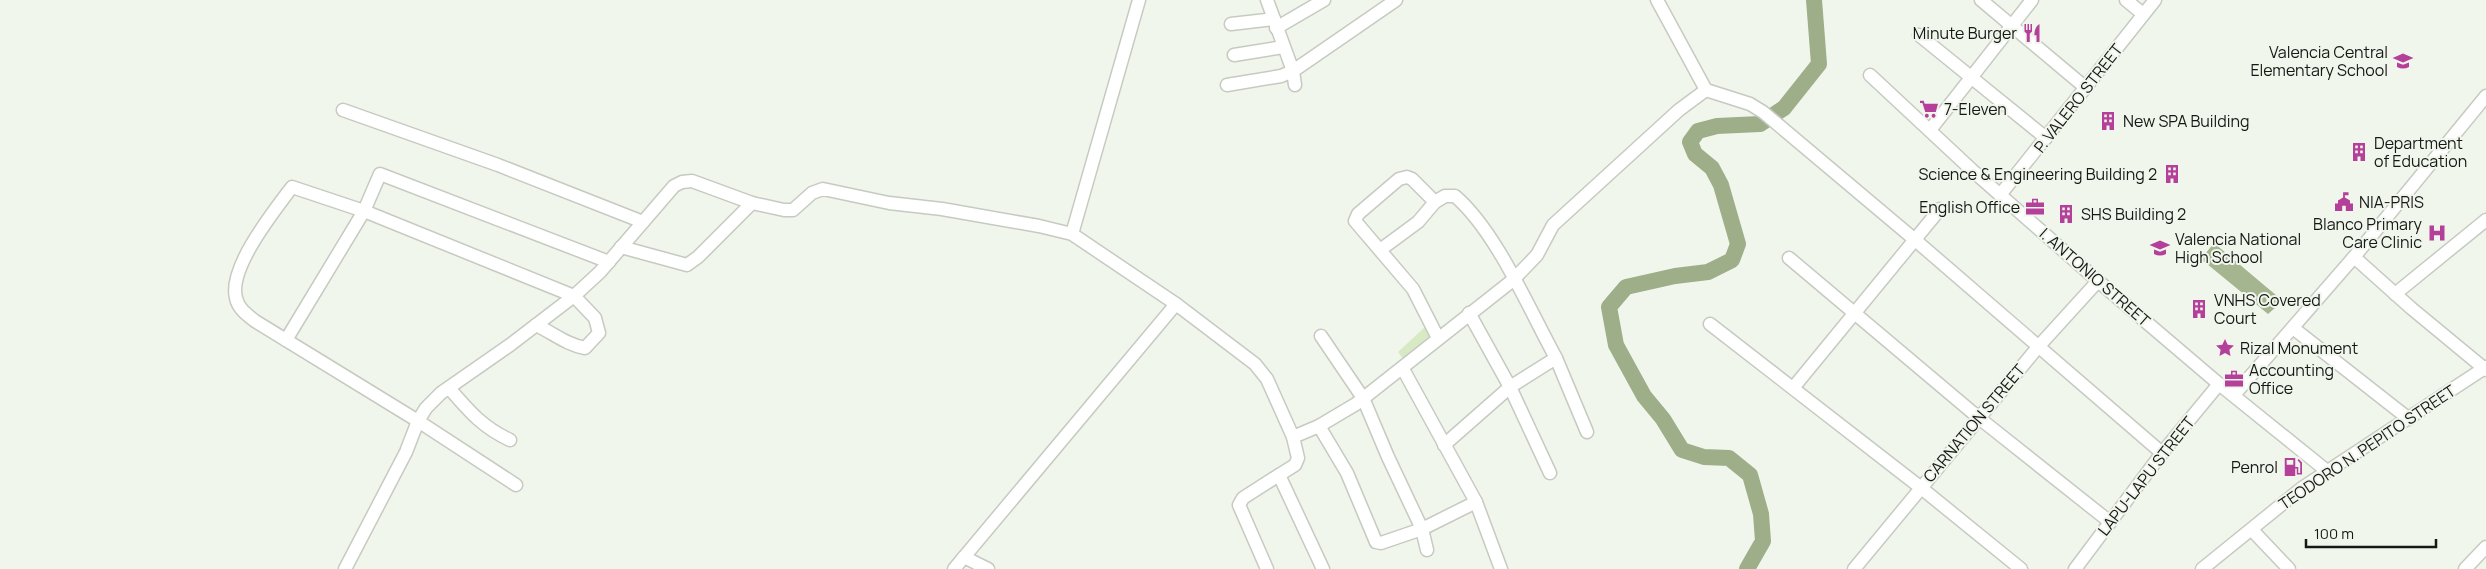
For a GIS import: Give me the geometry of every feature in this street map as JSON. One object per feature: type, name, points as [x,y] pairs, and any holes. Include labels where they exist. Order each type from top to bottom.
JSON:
[{"type":"street","points":[[1072,234],[1138,0]]},
{"type":"street","points":[[1267,0],[1293,71],[1295,85]]},
{"type":"street","points":[[1231,24],[1275,23],[1311,4],[1324,0]]},
{"type":"street","points":[[1227,85],[1281,76],[1293,71],[1396,0]]},
{"type":"street","points":[[1657,0],[1706,90],[1750,104],[1763,112],[1914,239],[2162,453]]},
{"type":"street","points":[[1981,0],[2086,88]]},
{"type":"street","points":[[1930,130],[2032,0]]},
{"type":"street","points":[[2126,0],[2143,14]]},
{"type":"street","name":"P. VALERO STREET","points":[[2000,195],[2154,0]]},
{"type":"street","points":[[1918,35],[2046,138]]},
{"type":"street","points":[[1234,55],[1283,47]]},
{"type":"street","name":"I. ANTONIO STREET","points":[[1870,74],[2000,195],[2098,281],[2218,384],[2327,471]]},
{"type":"street","points":[[1293,438],[1319,426],[1363,398],[1403,369],[1438,338],[1513,280],[1537,256],[1553,225],[1679,110],[1706,90]]},
{"type":"street","points":[[2234,395],[2354,257],[2486,96]]},
{"type":"street","points":[[343,110],[498,165],[643,222]]},
{"type":"street","points":[[286,340],[364,211],[380,174],[609,262]]},
{"type":"street","points":[[1435,202],[1412,179],[1407,177],[1399,179],[1362,210],[1356,217],[1356,224],[1412,289],[1438,338]]},
{"type":"street","points":[[345,569],[406,452],[418,421],[434,400],[574,296],[609,262],[674,186],[682,182],[692,181],[710,186],[752,203],[789,211],[812,193],[823,190],[889,203],[971,214],[1072,234],[1176,304],[1255,364],[1267,378],[1293,438],[1298,461],[1295,465],[1243,498],[1239,505],[1268,569]]},
{"type":"street","points":[[516,485],[418,421],[254,321],[241,309],[236,299],[234,288],[239,269],[252,245],[292,187],[364,211],[574,296],[595,318],[599,332],[585,348],[571,346],[558,335],[536,325]]},
{"type":"street","points":[[1380,250],[1418,222],[1435,202],[1452,195],[1458,199],[1493,243],[1556,358],[1587,432]]},
{"type":"street","points":[[621,248],[687,265],[698,257],[752,203]]},
{"type":"street","points":[[1793,388],[1940,209]]},
{"type":"street","points":[[2395,294],[2486,220]]},
{"type":"street","points":[[2354,257],[2395,294],[2486,368]]},
{"type":"street","points":[[1789,258],[1979,418],[2110,522]]},
{"type":"street","name":"CARNATION STREET","points":[[1854,569],[1920,487],[2038,347],[2098,281]]},
{"type":"street","points":[[954,569],[1176,304]]},
{"type":"street","points":[[1469,313],[1510,387],[1550,474]]},
{"type":"street","points":[[1710,324],[1920,487],[2021,569]]},
{"type":"street","points":[[2294,328],[2409,419]]},
{"type":"street","points":[[1321,336],[1363,398],[1422,529],[1427,550]]},
{"type":"street","points":[[1444,445],[1510,387],[1556,358]]},
{"type":"street","name":"TEODORO N. PEPITO STREET","points":[[2202,569],[2252,530],[2265,517],[2327,471],[2486,368]]},
{"type":"street","points":[[1403,369],[1476,502],[1501,569]]},
{"type":"street","name":"LAPU-LAPU STREET","points":[[2075,569],[2162,453],[2218,384]]},
{"type":"street","points":[[449,388],[470,413],[490,430],[510,440]]},
{"type":"street","points":[[1319,426],[1347,474],[1376,542],[1381,543],[1422,529],[1476,502]]},
{"type":"street","points":[[1279,475],[1323,569]]},
{"type":"street","points":[[2252,530],[2289,569]]},
{"type":"street","points":[[2465,569],[2486,547]]},
{"type":"street","points":[[964,557],[988,569]]},
{"type":"green space","points":[[2214,243],[2283,301],[2268,314],[2201,259]]},
{"type":"green space","points":[[1425,327],[1433,339],[1406,363],[1398,352]]},
{"type":"waterway","points":[[1747,569],[1763,541],[1761,514],[1750,475],[1729,458],[1704,457],[1682,450],[1663,419],[1644,396],[1616,345],[1609,307],[1626,287],[1675,276],[1708,272],[1732,260],[1738,244],[1721,185],[1712,168],[1695,154],[1690,142],[1698,131],[1717,126],[1760,124],[1784,108],[1819,64],[1814,0]]},
{"type":"place","name":"Minute Burger","points":[[2032,33]]},
{"type":"place","name":"Valencia Central Elementary School","points":[[2403,61]]},
{"type":"place","name":"7-Eleven","points":[[1929,109]]},
{"type":"place","name":"New SPA Building","points":[[2108,121]]},
{"type":"place","name":"Department of Education","points":[[2359,152]]},
{"type":"place","name":"Science & Engineering Building 2","points":[[2172,174]]},
{"type":"place","name":"NIA-PRIS","points":[[2344,202]]},
{"type":"place","name":"English Office","points":[[2035,207]]},
{"type":"place","name":"SHS Building 2","points":[[2066,214]]},
{"type":"place","name":"Blanco Primary Care Clinic","points":[[2437,233]]},
{"type":"place","name":"Valencia National High School","points":[[2160,248]]},
{"type":"place","name":"VNHS Covered Court","points":[[2199,309]]},
{"type":"place","name":"Rizal Monument","points":[[2225,348]]},
{"type":"place","name":"Accounting Office","points":[[2234,379]]},
{"type":"place","name":"Penrol","points":[[2293,467]]}]
